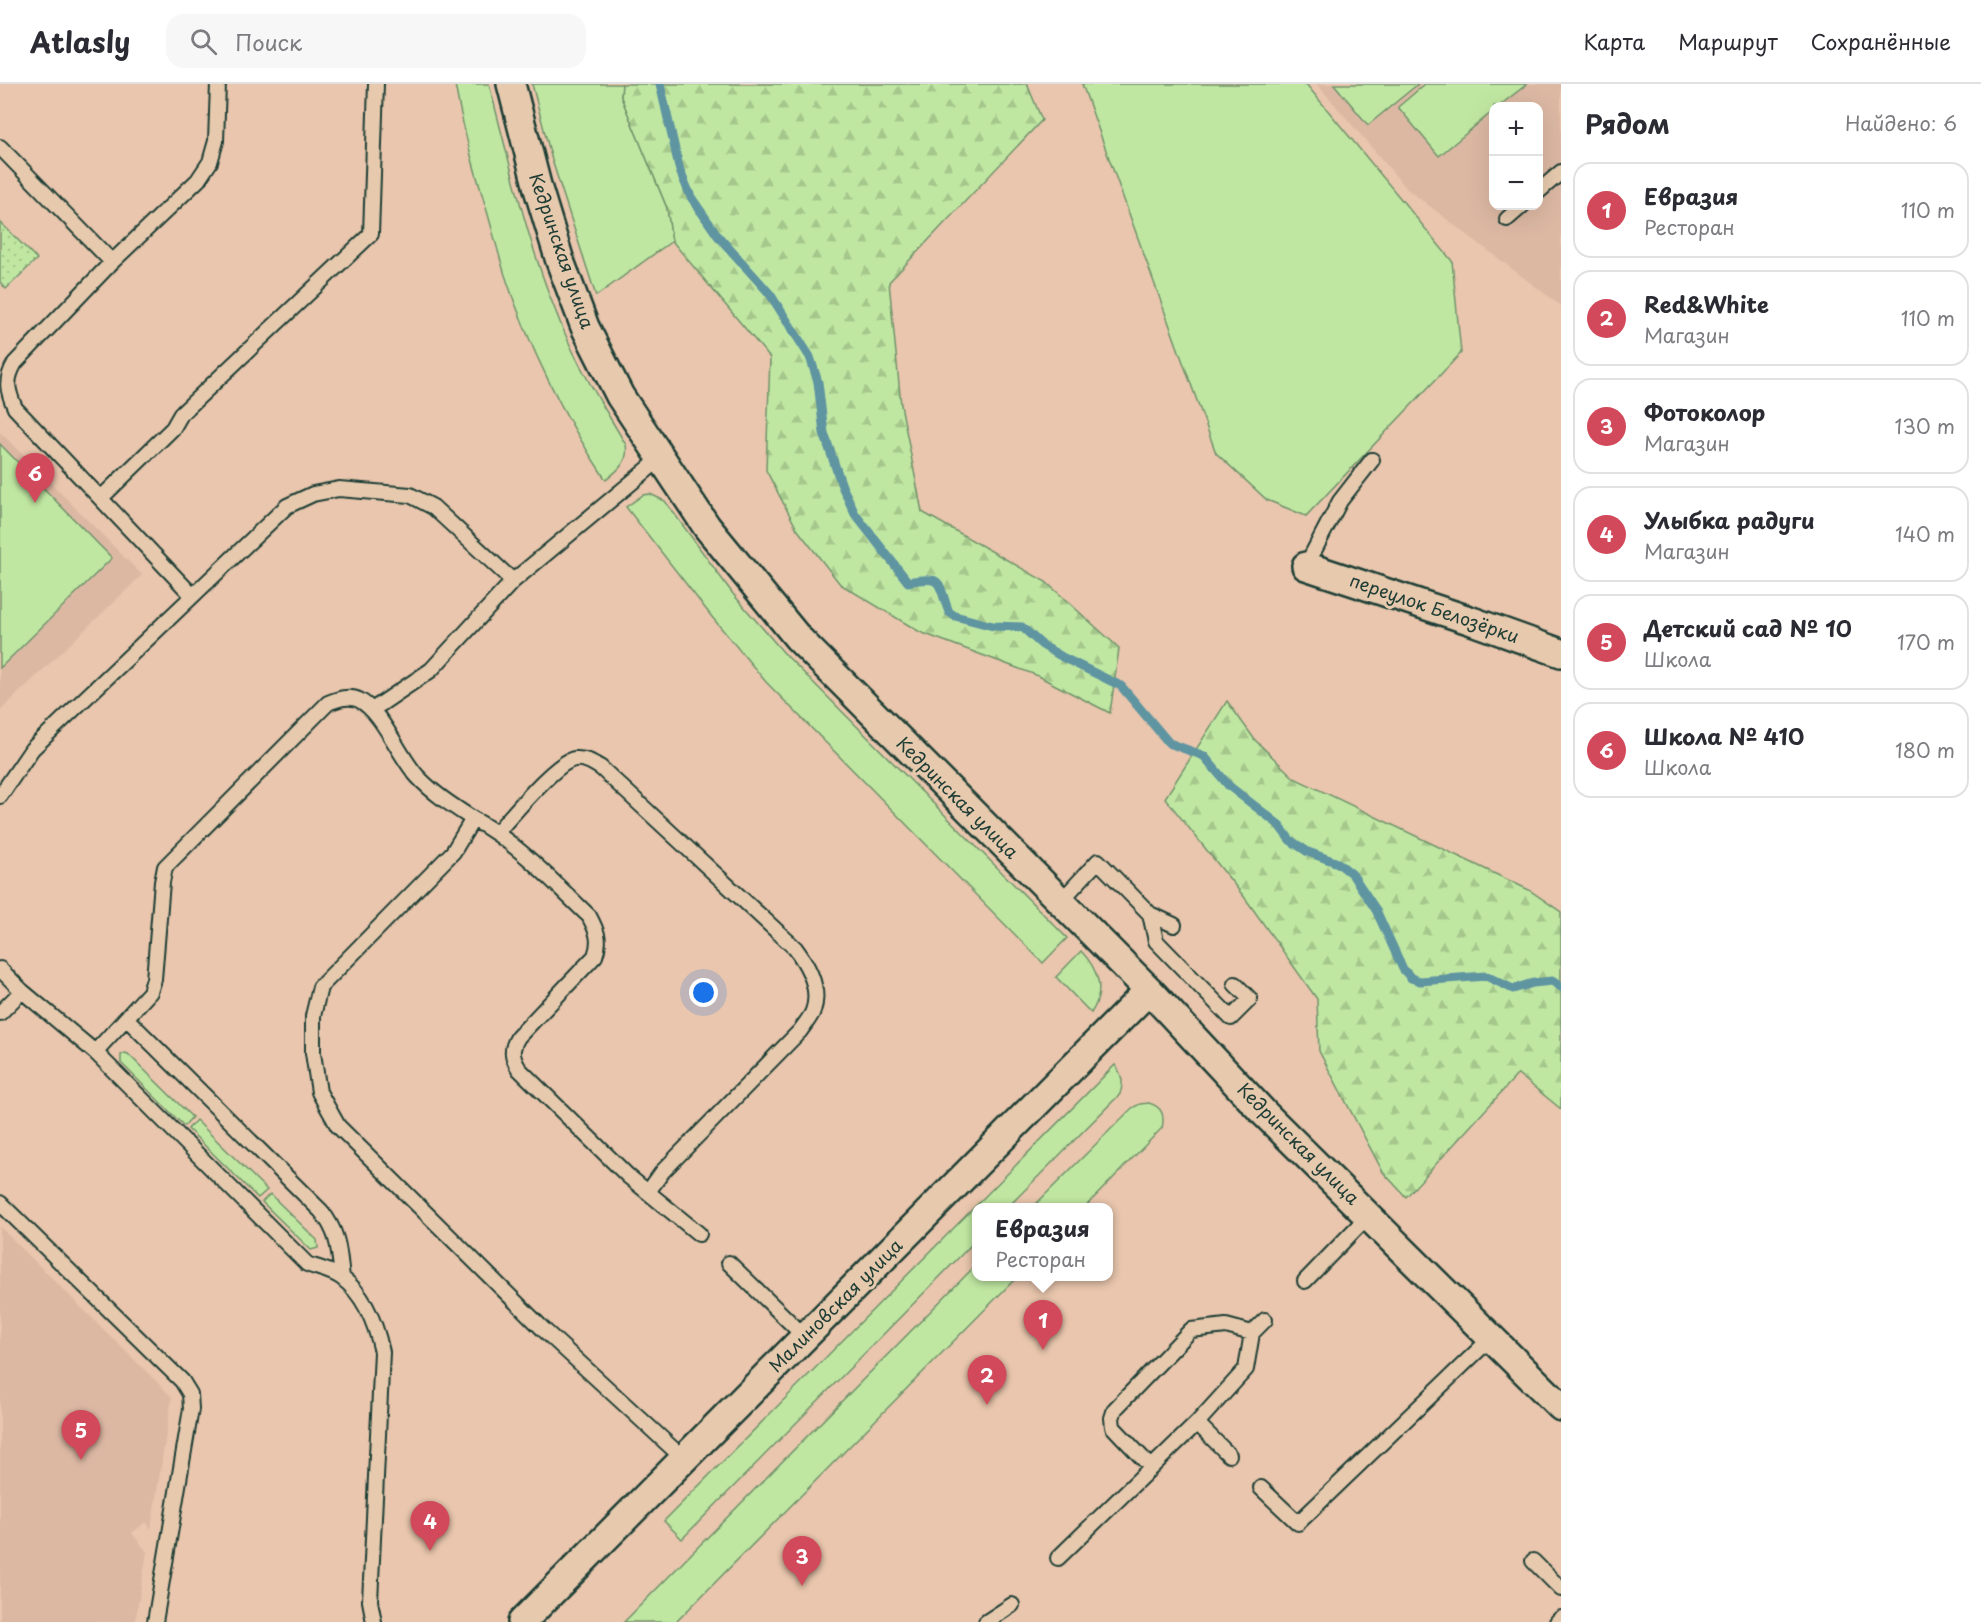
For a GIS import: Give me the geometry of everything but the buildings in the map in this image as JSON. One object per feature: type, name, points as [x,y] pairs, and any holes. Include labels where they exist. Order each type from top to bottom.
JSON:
[{"type":"street","name":"Кедринская улица","points":[[511,84],[538,189],[585,327],[620,396],[707,527],[798,638],[1149,990],[1263,1112],[1561,1407]]},
{"type":"street","name":"переулок Белозёрки","points":[[1306,566],[1561,653]]},
{"type":"street","name":"Малиновская улица","points":[[522,1622],[1149,990]]},
{"type":"lane","points":[[192,595],[15,408],[7,391],[9,374],[15,363],[112,262],[198,180],[210,162],[216,141],[218,84]]},
{"type":"lane","points":[[101,498],[174,428],[181,414],[371,234],[376,84]]},
{"type":"lane","points":[[0,147],[112,262]]},
{"type":"lane","points":[[1543,188],[1561,172]]},
{"type":"lane","points":[[1507,219],[1517,210]]},
{"type":"lane","points":[[372,710],[431,670],[513,581],[660,459]]},
{"type":"lane","points":[[1306,566],[1340,501],[1372,460]]},
{"type":"lane","points":[[0,796],[32,749],[287,506],[313,494],[339,489],[410,495],[433,507],[513,581]]},
{"type":"lane","points":[[94,1052],[150,992],[154,979],[165,867],[328,703],[341,698],[357,699],[372,710],[416,775],[443,800],[497,832],[522,852],[589,916],[600,944],[596,956],[518,1037],[512,1046],[513,1057],[519,1069],[628,1176],[699,1234]]},
{"type":"lane","points":[[497,832],[560,766],[573,759],[587,760],[602,768],[795,948],[806,963],[814,984],[814,1010],[800,1031],[663,1171],[648,1192]]},
{"type":"lane","points":[[473,819],[453,852],[320,987],[313,1016],[313,1053],[319,1092],[338,1126],[544,1330],[684,1459]]},
{"type":"lane","points":[[1061,901],[1098,861],[1150,914],[1174,924]]},
{"type":"lane","points":[[1150,914],[1156,941],[1231,1018],[1250,999],[1235,984]]},
{"type":"lane","points":[[0,969],[22,991],[94,1052],[307,1264],[342,1278],[361,1299],[376,1325],[382,1352],[370,1601],[374,1622]]},
{"type":"lane","points":[[0,1013],[22,991]]},
{"type":"lane","points":[[126,1017],[332,1224],[337,1240],[342,1278]]},
{"type":"lane","points":[[0,1203],[182,1381],[190,1394],[191,1409],[155,1622]]},
{"type":"lane","points":[[1305,1281],[1368,1216]]},
{"type":"lane","points":[[729,1263],[805,1337]]},
{"type":"lane","points":[[1058,1558],[1150,1466],[1197,1423],[1246,1369],[1252,1334],[1265,1320]]},
{"type":"lane","points":[[1150,1466],[1113,1427],[1112,1418],[1115,1409],[1191,1330],[1226,1326],[1252,1334]]},
{"type":"lane","points":[[1261,1488],[1298,1522],[1491,1338]]},
{"type":"lane","points":[[1197,1423],[1230,1455]]},
{"type":"lane","points":[[1533,1561],[1561,1589]]},
{"type":"lane","points":[[986,1622],[1012,1605]]},
{"type":"lane","points":[[1557,1622],[1561,1618]]},
{"type":"shaded area","points":[[1317,84],[1561,84],[1561,306],[1407,189]]},
{"type":"shaded area","points":[[0,432],[142,575],[0,711]]},
{"type":"shaded area","points":[[0,1227],[172,1397],[151,1529],[146,1522],[132,1533],[147,1552],[135,1622],[0,1622]]},
{"type":"green space","points":[[455,84],[489,84],[524,217],[557,314],[583,371],[626,445],[624,461],[606,480],[562,406],[525,329],[505,275],[472,159]]},
{"type":"green space","points":[[532,84],[622,84],[621,97],[667,208],[672,241],[596,296],[552,160]]},
{"type":"green space","points":[[622,84],[1027,84],[1042,120],[889,282],[901,405],[922,512],[1046,582],[1119,648],[1110,713],[1036,675],[920,632],[840,584],[797,529],[766,470],[770,358],[672,241],[667,208],[621,97]]},
{"type":"green space","points":[[1082,84],[1306,84],[1452,261],[1461,353],[1306,516],[1267,500],[1216,453]]},
{"type":"green space","points":[[1334,84],[1418,84],[1368,125]]},
{"type":"green space","points":[[1425,84],[1527,84],[1504,102],[1489,102],[1489,114],[1439,156],[1398,107]]},
{"type":"green space","points":[[0,222],[37,259],[6,289],[0,282]]},
{"type":"green space","points":[[0,444],[112,558],[0,668]]},
{"type":"green space","points":[[650,494],[665,501],[733,594],[783,652],[1067,938],[1043,963],[766,682],[626,507],[643,495]]},
{"type":"green space","points":[[1227,701],[1255,740],[1294,778],[1529,890],[1561,912],[1561,1109],[1518,1074],[1406,1197],[1383,1172],[1319,1051],[1317,999],[1245,898],[1165,798]]},
{"type":"green space","points":[[1081,951],[1092,965],[1098,980],[1098,997],[1091,1013],[1056,977]]},
{"type":"green space","points":[[125,1053],[192,1117],[184,1126],[121,1063],[121,1055]]},
{"type":"green space","points":[[1115,1065],[1122,1079],[1120,1094],[1012,1203],[979,1203]]},
{"type":"green space","points":[[1149,1103],[1162,1112],[1162,1128],[1089,1203],[1037,1203],[1132,1108]]},
{"type":"green space","points":[[196,1120],[267,1190],[258,1198],[188,1129]]},
{"type":"green space","points":[[270,1194],[317,1240],[318,1248],[311,1250],[262,1202]]},
{"type":"green space","points":[[972,1210],[972,1244],[682,1539],[664,1521]]},
{"type":"green space","points":[[972,1269],[972,1281],[1013,1281],[676,1622],[624,1622]]},
{"type":"waterway","points":[[660,84],[680,171],[691,197],[718,236],[770,294],[810,357],[818,382],[824,433],[842,486],[855,514],[908,582],[934,581],[941,587],[949,612],[955,616],[993,626],[1022,627],[1042,645],[1121,686],[1169,743],[1204,756],[1229,786],[1278,824],[1290,840],[1308,852],[1338,863],[1352,874],[1376,910],[1403,969],[1411,978],[1420,981],[1486,976],[1513,989],[1533,983],[1552,981],[1561,987]]},
{"type":"place","name":"Школа № 410","points":[[35,503]]},
{"type":"place","name":"Евразия","points":[[1043,1350]]},
{"type":"place","name":"Red&White","points":[[987,1405]]},
{"type":"place","name":"Детский сад № 10","points":[[81,1460]]},
{"type":"place","name":"Улыбка радуги","points":[[430,1551]]},
{"type":"place","name":"Фотоколор","points":[[802,1586]]}]
